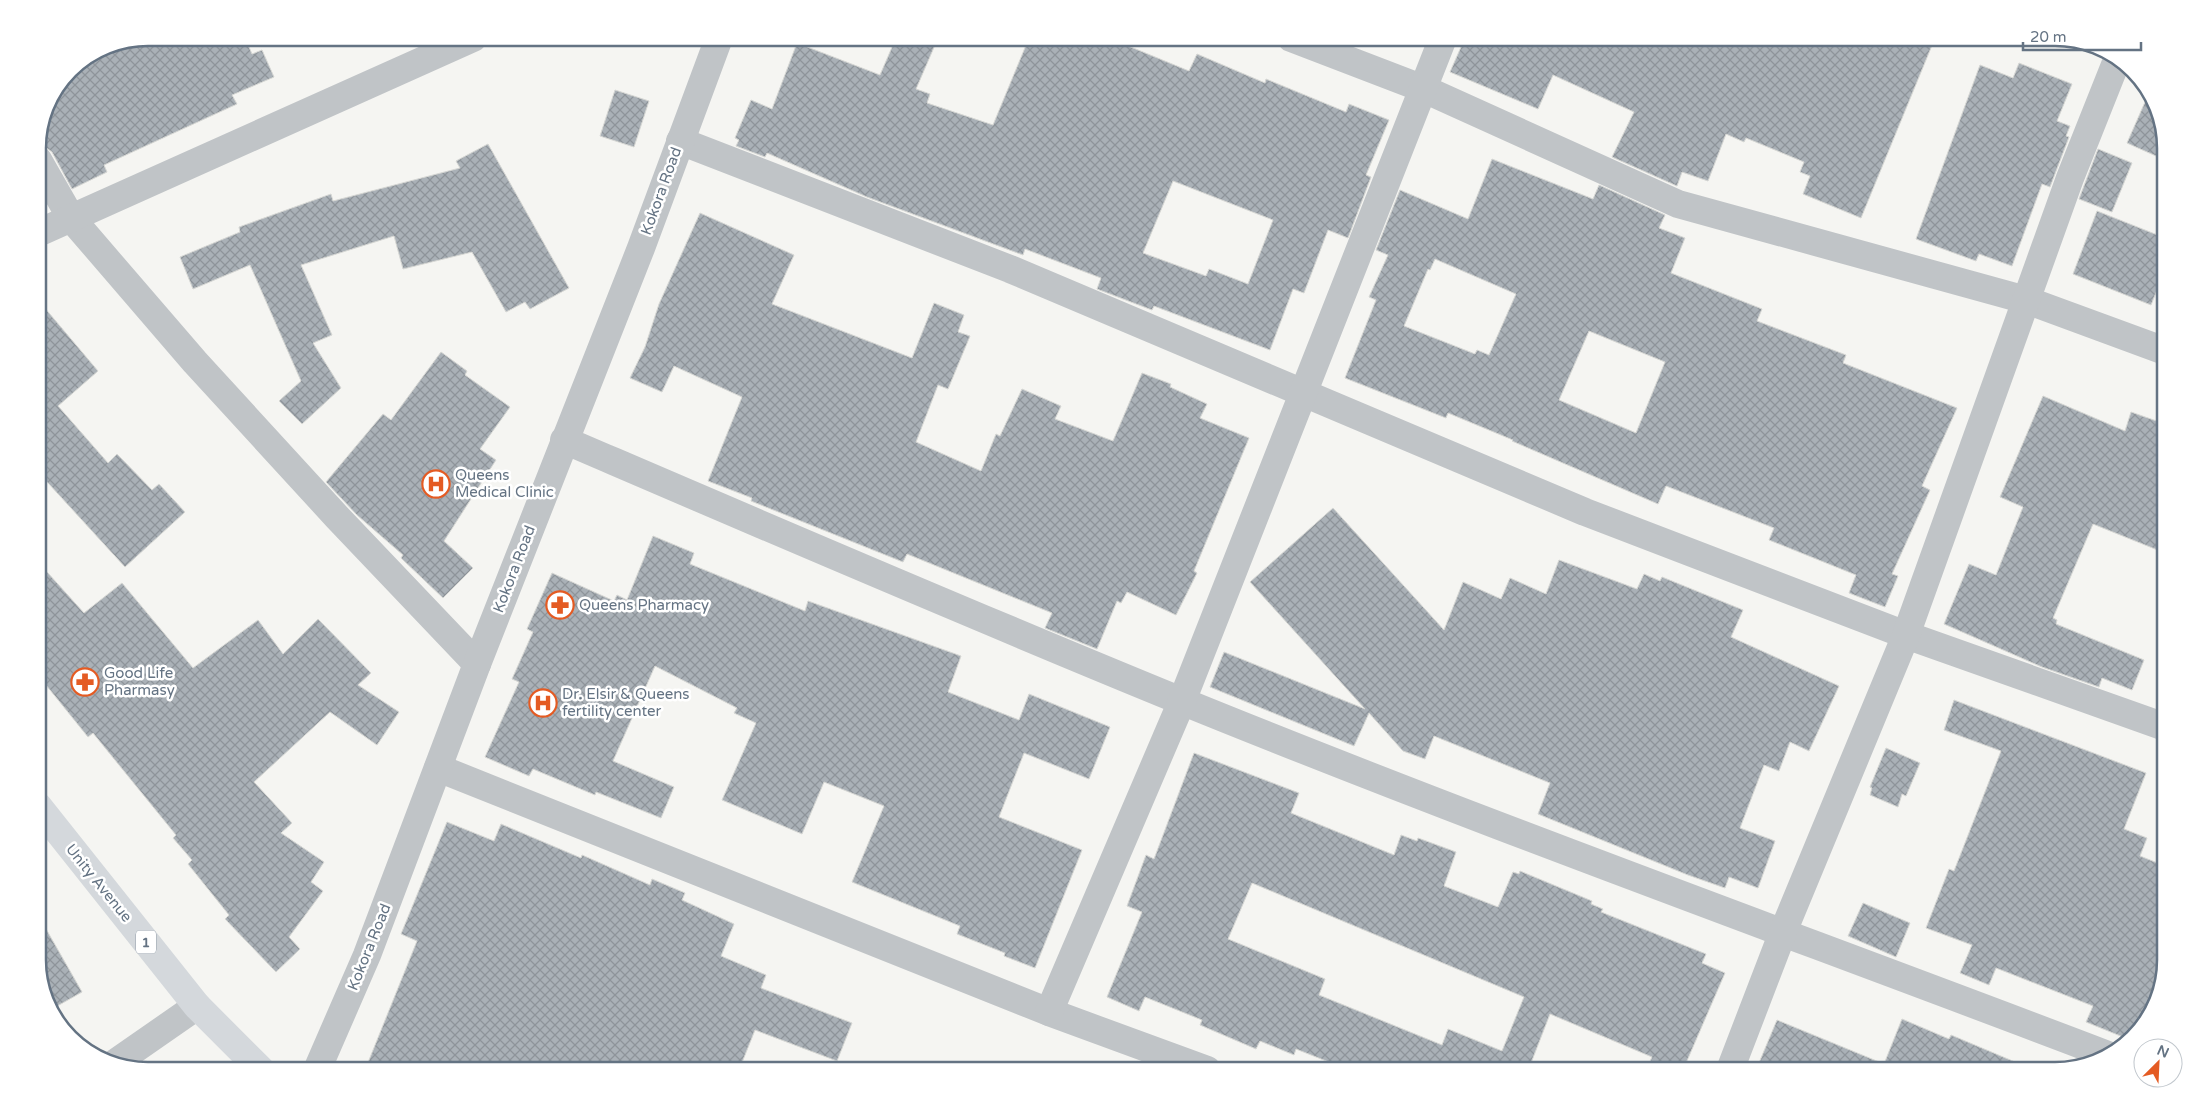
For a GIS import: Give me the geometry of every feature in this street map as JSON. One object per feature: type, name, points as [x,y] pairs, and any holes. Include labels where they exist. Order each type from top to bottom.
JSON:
[{"type":"main road","name":"Unity Avenue","points":[[46,816],[197,1006],[253,1062]]},
{"type":"street","points":[[46,229],[455,46]]},
{"type":"street","name":"Kokora Road","points":[[320,1062],[367,955],[477,664],[641,248],[716,46]]},
{"type":"street","points":[[1312,46],[1424,89],[1678,204],[2026,300],[2157,348]]},
{"type":"street","points":[[1049,1012],[1182,701],[1440,46]]},
{"type":"street","points":[[1733,1062],[1784,932],[1906,635],[2070,178],[2115,65]]},
{"type":"street","points":[[680,141],[1010,269],[1585,512],[1906,635],[2157,724]]},
{"type":"street","points":[[46,174],[71,218],[195,362],[337,517],[477,664]]},
{"type":"street","points":[[564,440],[891,580],[1182,701],[1534,838],[2099,1052]]},
{"type":"street","points":[[438,768],[1049,1012],[1186,1062]]},
{"type":"street","points":[[122,1058],[197,1006]]},
{"type":"building","points":[[141,46],[248,46],[252,54],[262,50],[274,77],[232,95],[237,104],[104,165],[107,172],[72,189],[52,152],[46,148],[46,141],[52,115],[60,97],[81,71],[109,54]]},
{"type":"building","points":[[796,46],[805,46],[880,75],[893,46],[935,46],[916,89],[930,94],[927,103],[993,125],[1026,46],[1128,46],[1189,71],[1197,54],[1265,83],[1266,79],[1346,112],[1349,104],[1389,120],[1366,175],[1371,177],[1348,238],[1328,230],[1304,293],[1293,289],[1270,350],[1154,306],[1152,310],[1097,289],[1101,278],[1025,249],[1023,255],[867,197],[767,153],[765,157],[736,146],[739,140],[735,138],[751,100],[772,109]],"holes":[[[1173,181],[1273,220],[1248,284],[1209,269],[1206,276],[1143,253]]]},
{"type":"building","points":[[1461,46],[1932,46],[1861,218],[1803,194],[1810,176],[1800,172],[1804,162],[1746,138],[1744,142],[1726,134],[1708,181],[1682,172],[1677,186],[1612,157],[1634,112],[1553,75],[1538,109],[1450,72]]},
{"type":"building","points":[[2019,63],[2072,84],[2057,121],[2070,126],[2066,136],[2069,137],[2050,187],[2042,184],[2012,266],[1979,254],[1976,261],[1916,239],[1980,65],[2013,78]]},
{"type":"building","points":[[615,90],[649,101],[634,147],[600,136]]},
{"type":"building","points":[[2145,102],[2155,128],[2157,156],[2127,143]]},
{"type":"building","points":[[488,144],[569,288],[530,309],[525,302],[506,312],[472,252],[403,269],[394,236],[301,265],[332,335],[313,343],[341,388],[302,424],[279,401],[301,381],[250,265],[193,289],[180,257],[240,232],[239,227],[331,194],[333,201],[460,168],[456,161]]},
{"type":"building","points":[[2098,149],[2132,163],[2112,212],[2079,199]]},
{"type":"building","points":[[1492,159],[1593,199],[1599,185],[1665,215],[1659,228],[1685,238],[1671,273],[1762,309],[1757,321],[1846,355],[1843,363],[1957,408],[1922,486],[1930,490],[1892,574],[1898,576],[1885,607],[1849,593],[1856,575],[1769,540],[1774,528],[1666,486],[1658,504],[1448,413],[1446,418],[1345,378],[1376,300],[1369,297],[1388,255],[1376,250],[1400,190],[1468,219]],"holes":[[[1435,259],[1516,294],[1489,355],[1477,350],[1475,354],[1404,326],[1428,269],[1430,270]],[[1589,331],[1665,362],[1636,433],[1559,400]]]},
{"type":"building","points":[[2097,211],[2157,235],[2157,290],[2151,305],[2073,274]]},
{"type":"building","points":[[700,213],[794,255],[772,304],[912,358],[934,303],[964,315],[958,332],[970,336],[948,389],[938,385],[916,442],[981,471],[996,434],[1000,436],[1022,389],[1061,406],[1055,419],[1113,441],[1142,373],[1171,384],[1170,387],[1207,404],[1200,418],[1249,438],[1194,571],[1197,573],[1176,615],[1127,592],[1121,603],[1117,601],[1097,649],[1045,628],[1052,613],[907,554],[903,562],[751,501],[752,498],[708,481],[742,397],[674,366],[662,392],[630,378],[645,347],[659,304]]},
{"type":"building","points":[[46,309],[98,371],[58,406],[108,463],[117,454],[152,490],[159,484],[185,512],[125,567],[46,481]]},
{"type":"building","points":[[441,352],[467,371],[465,375],[510,407],[480,449],[496,460],[444,541],[473,568],[443,598],[401,558],[403,555],[357,515],[326,482],[383,414],[391,420]]},
{"type":"building","points":[[2043,396],[2125,431],[2131,412],[2157,421],[2157,550],[2093,524],[2053,618],[2057,620],[2056,624],[2144,660],[2132,690],[2102,678],[2099,687],[2042,667],[1944,624],[1969,564],[1996,575],[2023,507],[2000,497]]},
{"type":"building","points":[[1333,508],[1444,630],[1463,582],[1501,599],[1510,578],[1546,594],[1559,560],[1637,589],[1644,574],[1660,581],[1662,577],[1743,610],[1731,637],[1839,686],[1809,751],[1790,742],[1779,771],[1764,765],[1740,828],[1775,841],[1758,888],[1729,877],[1725,888],[1688,875],[1538,814],[1550,783],[1434,736],[1425,759],[1403,751],[1369,713],[1354,746],[1210,687],[1224,652],[1365,709],[1250,582]]},
{"type":"building","points":[[653,536],[694,553],[690,564],[805,611],[808,601],[961,656],[948,692],[1019,720],[1029,694],[1110,727],[1089,779],[1024,753],[999,817],[1082,850],[1035,968],[1004,956],[1005,953],[957,934],[960,926],[852,882],[884,806],[824,782],[802,834],[722,800],[756,723],[734,713],[737,708],[655,666],[613,761],[674,787],[661,818],[596,792],[595,795],[533,769],[529,776],[485,757],[519,682],[512,679],[533,632],[527,629],[552,573],[614,601],[617,595],[627,600]]},
{"type":"building","points":[[46,571],[84,613],[122,583],[193,668],[258,620],[283,654],[318,619],[371,673],[358,685],[399,712],[377,745],[330,712],[254,782],[292,823],[281,833],[324,862],[311,882],[323,891],[289,937],[300,949],[276,972],[225,919],[229,915],[188,864],[192,860],[173,838],[176,835],[93,733],[88,737],[46,685]]},
{"type":"building","points":[[1954,700],[2146,773],[2124,829],[2147,838],[2140,856],[2157,863],[2156,973],[2149,999],[2140,1017],[2122,1037],[2086,1022],[2093,1006],[1996,968],[1989,985],[1960,973],[1972,945],[1926,928],[1949,869],[1954,871],[2001,751],[1944,730]]},
{"type":"building","points":[[1886,748],[1920,763],[1906,796],[1902,794],[1898,807],[1870,795],[1872,788],[1870,787]]},
{"type":"building","points":[[1194,753],[1299,793],[1291,813],[1394,855],[1401,835],[1417,841],[1418,838],[1456,852],[1444,886],[1498,907],[1513,872],[1519,874],[1520,871],[1592,901],[1591,904],[1603,909],[1601,912],[1706,954],[1702,963],[1725,973],[1686,1062],[1650,1062],[1652,1057],[1550,1014],[1531,1062],[1329,1062],[1296,1049],[1294,1055],[1260,1041],[1256,1049],[1200,1025],[1202,1020],[1145,997],[1139,1011],[1107,997],[1142,912],[1127,906],[1146,855],[1154,859]],"holes":[[[1252,883],[1524,997],[1502,1051],[1448,1029],[1442,1045],[1319,995],[1325,979],[1228,939]]]},
{"type":"building","points":[[447,822],[494,841],[501,824],[581,858],[582,855],[650,885],[652,879],[685,893],[682,900],[734,924],[721,956],[766,975],[761,988],[852,1023],[837,1061],[755,1030],[742,1062],[368,1062],[417,941],[401,934]]},
{"type":"building","points":[[1863,903],[1910,923],[1896,957],[1848,936]]},
{"type":"building","points":[[46,929],[82,992],[57,1006],[48,980],[46,967]]},
{"type":"building","points":[[1902,1019],[1949,1039],[1951,1035],[2015,1062],[1885,1062]]},
{"type":"building","points":[[1777,1020],[1879,1062],[1759,1062]]},
{"type":"place","name":"Queens Medical Clinic","points":[[436,484]]},
{"type":"place","name":"Queens Pharmacy","points":[[560,605]]},
{"type":"place","name":"Good Life Pharmasy","points":[[85,682]]},
{"type":"place","name":"Dr. Elsir & Queens fertility center","points":[[543,703]]}]
